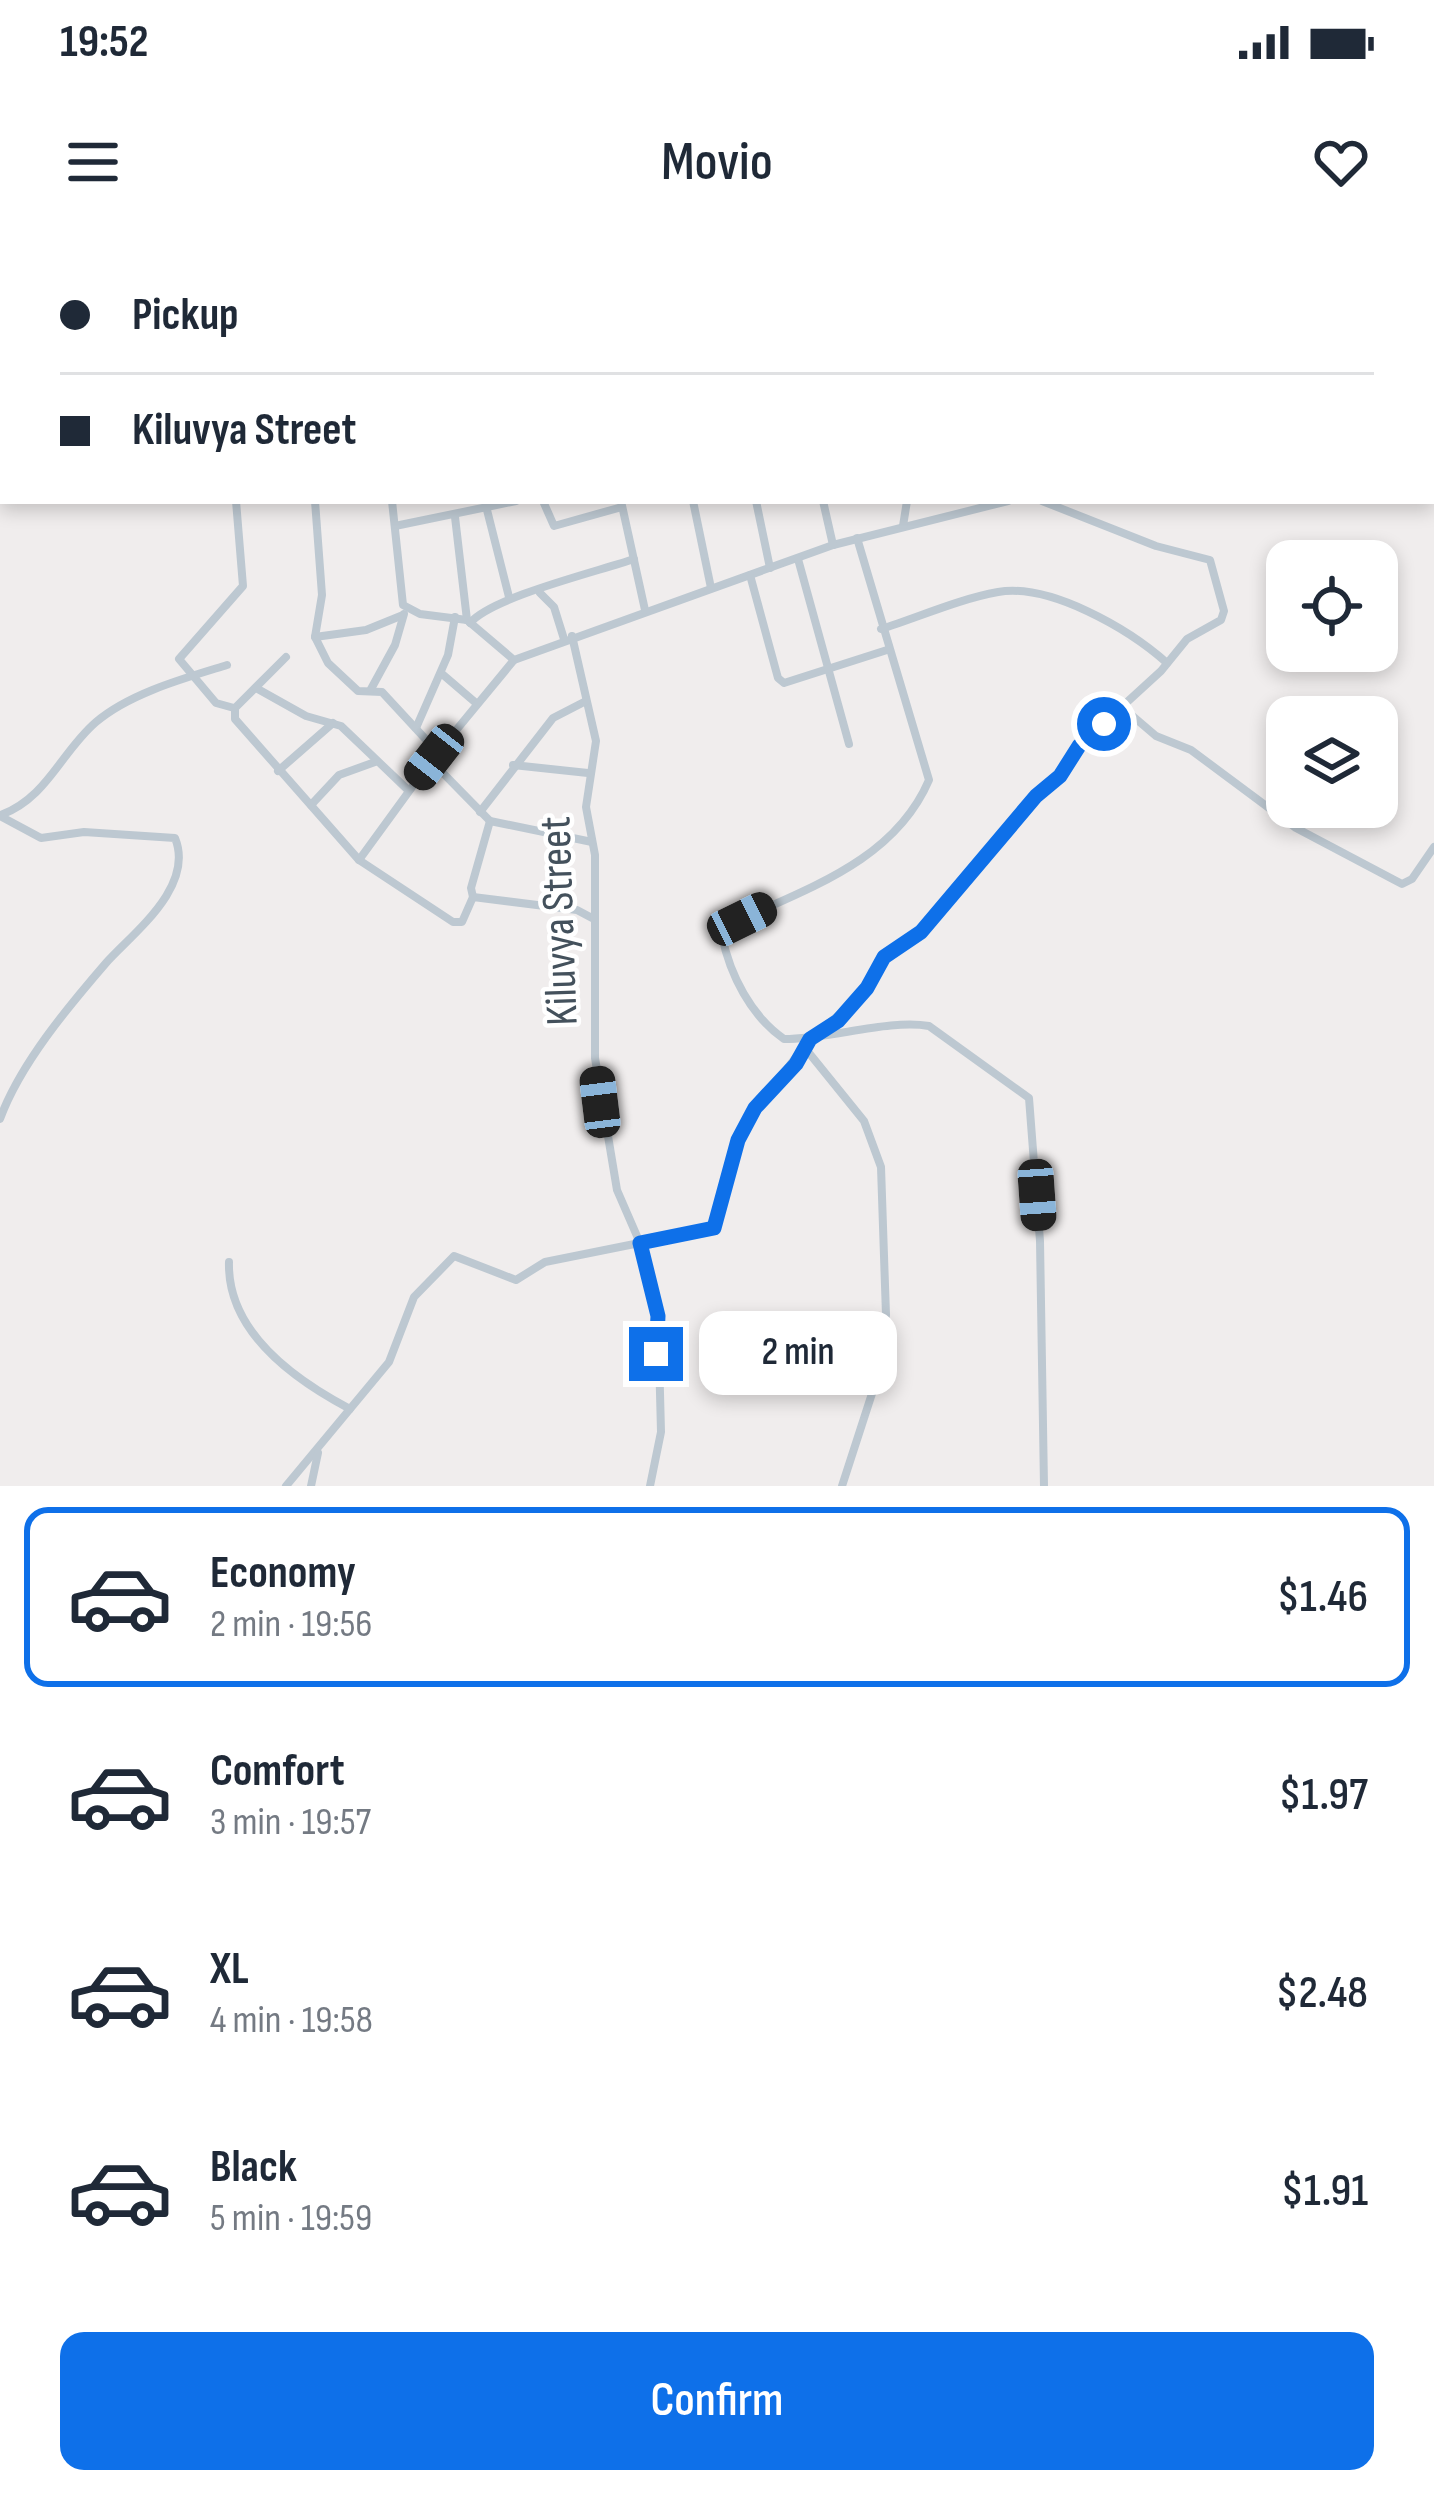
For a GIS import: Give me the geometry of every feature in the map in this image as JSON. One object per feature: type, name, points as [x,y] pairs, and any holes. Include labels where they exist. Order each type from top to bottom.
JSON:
[{"type":"street","points":[[235,708],[216,704],[179,654],[243,586],[236,504]]},
{"type":"street","points":[[315,504],[322,595],[315,637],[321,653],[362,693],[371,689],[395,645],[406,612],[392,504]]},
{"type":"street","points":[[395,526],[506,504]]},
{"type":"street","points":[[543,504],[554,526],[621,504],[645,610]]},
{"type":"street","points":[[694,504],[711,588]]},
{"type":"street","points":[[757,504],[770,568]]},
{"type":"street","points":[[824,504],[833,545]]},
{"type":"street","points":[[903,526],[907,504]]},
{"type":"street","points":[[359,860],[408,790],[514,660],[833,545],[995,504]]},
{"type":"street","points":[[286,1486],[319,1453],[389,1363],[414,1297],[454,1256],[517,1280],[545,1262],[714,1228],[745,1123],[807,1044],[857,1000],[884,957],[921,932],[1036,796],[1060,776],[1079,746],[1187,639],[1221,620],[1224,611],[1210,560],[1156,546],[1050,504]]},
{"type":"street","points":[[487,510],[508,597]]},
{"type":"street","points":[[455,517],[468,621]]},
{"type":"street","points":[[857,538],[928,775],[918,805],[874,854],[729,925],[722,936],[740,988],[758,1015],[784,1039],[807,1044],[909,1022],[929,1026],[1029,1097],[1040,1241],[1044,1486]]},
{"type":"street","points":[[468,621],[508,597],[539,592],[634,559]]},
{"type":"street","points":[[798,559],[849,744]]},
{"type":"street","points":[[750,574],[778,678],[784,683],[887,650]]},
{"type":"street","points":[[881,629],[998,592],[1031,591],[1138,637],[1167,663]]},
{"type":"street","name":"Kiluvya Street","points":[[539,592],[554,607],[568,637],[596,741],[586,807],[592,842],[592,1012],[600,1102],[616,1190],[640,1243],[658,1316],[662,1432],[650,1486]]},
{"type":"street","points":[[315,637],[366,630],[406,612],[455,617],[468,621],[514,660]]},
{"type":"street","points":[[416,728],[441,673],[455,617]]},
{"type":"street","points":[[235,708],[286,657]]},
{"type":"street","points":[[0,1119],[47,1040],[160,904],[178,850],[171,836],[84,832],[40,838],[0,816],[41,790],[104,717],[227,664]]},
{"type":"street","points":[[441,673],[476,703]]},
{"type":"street","points":[[255,688],[306,716],[334,722],[408,790]]},
{"type":"street","points":[[371,689],[382,692],[416,728],[434,757],[490,821],[592,842]]},
{"type":"street","points":[[480,812],[553,718],[586,701]]},
{"type":"street","points":[[1122,707],[1156,736],[1191,750],[1296,828],[1402,884],[1434,847]]},
{"type":"street","points":[[235,708],[237,724],[359,860],[453,922],[462,922],[473,897],[470,887],[490,821]]},
{"type":"street","points":[[278,771],[334,722]]},
{"type":"street","points":[[311,805],[339,776],[376,762]]},
{"type":"street","points":[[513,765],[588,773]]},
{"type":"street","points":[[473,897],[578,910],[592,918]]},
{"type":"street","points":[[807,1044],[864,1121],[881,1167],[888,1288],[884,1336],[858,1450],[842,1486]]},
{"type":"street","points":[[617,1250],[636,1232]]},
{"type":"street","points":[[229,1262],[237,1308],[271,1353],[297,1380],[350,1409]]},
{"type":"street","points":[[311,1486],[319,1453]]},
{"type":"route","points":[[656,1354],[658,1316],[640,1243],[714,1228],[722,1213],[738,1140],[755,1108],[796,1064],[810,1039],[838,1021],[867,988],[884,957],[916,938],[1036,796],[1060,776],[1079,746],[1104,724]]}]
